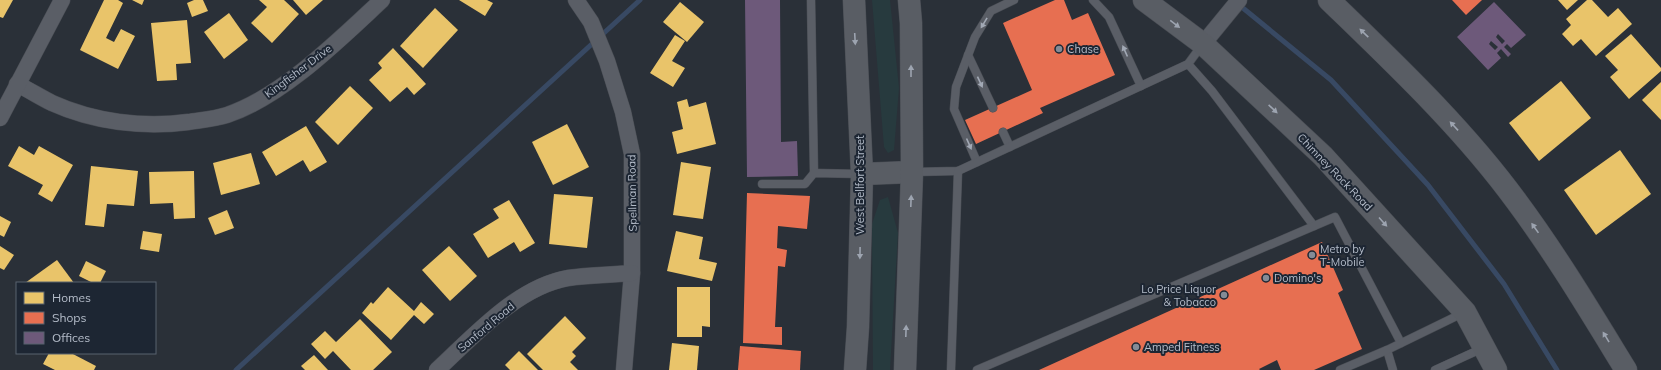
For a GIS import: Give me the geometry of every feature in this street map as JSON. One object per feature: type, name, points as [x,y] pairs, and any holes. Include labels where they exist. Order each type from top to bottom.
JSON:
[{"type":"main road","name":"West Bellfort Street","points":[[854,0],[862,174],[858,327],[855,370]]},
{"type":"main road","points":[[905,370],[912,172],[911,24],[909,0]]},
{"type":"main road","points":[[911,24],[919,0]]},
{"type":"main road","name":"Chimney Rock Road","points":[[1144,0],[1203,44],[1323,156],[1465,312],[1496,370]]},
{"type":"main road","points":[[1329,0],[1402,70],[1454,125],[1517,201],[1571,280],[1626,370]]},
{"type":"main road","points":[[862,174],[912,172]]},
{"type":"street","points":[[0,118],[62,0]]},
{"type":"street","name":"Kingfisher Drive","points":[[17,84],[52,103],[73,111],[128,123],[178,123],[227,115],[254,102],[281,86],[328,50],[382,0]]},
{"type":"street","name":"Spellman Road","points":[[576,0],[591,22],[607,61],[623,112],[632,154],[632,274],[624,370]]},
{"type":"street","points":[[1203,44],[1239,0]]},
{"type":"street","name":"Sanford Road","points":[[437,370],[503,310],[524,296],[550,283],[568,278],[632,274]]},
{"type":"lane","points":[[762,184],[805,184],[814,173],[811,0]]},
{"type":"lane","points":[[977,162],[954,109],[956,87],[975,37],[991,11],[1014,0]]},
{"type":"lane","points":[[1093,0],[1109,17],[1141,86]]},
{"type":"lane","points":[[912,172],[958,171],[1188,64],[1203,44]]},
{"type":"lane","points":[[968,56],[993,108]]},
{"type":"lane","points":[[1188,64],[1212,91],[1314,226]]},
{"type":"lane","points":[[1003,132],[1010,147]]},
{"type":"lane","points":[[951,370],[958,171]]},
{"type":"lane","points":[[814,173],[862,174]]},
{"type":"lane","points":[[977,370],[1335,217],[1401,343]]},
{"type":"lane","points":[[1340,370],[1387,350],[1465,312]]},
{"type":"lane","points":[[1435,370],[1484,348]]},
{"type":"lane","points":[[1387,350],[1393,370]]},
{"type":"green space","points":[[872,0],[890,0],[899,88],[894,150],[888,153],[884,147]]},
{"type":"green space","points":[[888,197],[898,233],[890,370],[873,370],[872,224],[880,200]]},
{"type":"building: Homes","points":[[0,0],[13,0],[3,18],[0,17]]},
{"type":"building: Homes","points":[[104,0],[118,0],[123,3],[106,38],[114,42],[121,29],[135,36],[118,69],[80,50]]},
{"type":"building: Homes","points":[[132,0],[144,0],[142,5]]},
{"type":"building: Homes","points":[[194,0],[203,0],[208,11],[192,17],[187,3]]},
{"type":"building: Homes","points":[[259,0],[284,0],[299,14],[272,43],[251,23],[267,7]]},
{"type":"building: Homes","points":[[293,0],[323,0],[306,15]]},
{"type":"building: Homes","points":[[459,0],[487,0],[493,3],[485,16]]},
{"type":"building: Homes","points":[[1558,0],[1578,0],[1567,10]]},
{"type":"building: Homes","points":[[1587,0],[1592,0],[1608,17],[1618,8],[1632,24],[1596,56],[1581,39],[1573,46],[1562,34],[1571,25],[1566,19]]},
{"type":"building: Homes","points":[[680,2],[704,22],[687,42],[663,22]]},
{"type":"building: Homes","points":[[435,8],[458,30],[423,68],[400,46]]},
{"type":"building: Homes","points":[[229,13],[248,40],[224,59],[204,32]]},
{"type":"building: Homes","points":[[187,20],[191,63],[176,64],[177,80],[157,81],[151,23]]},
{"type":"building: Homes","points":[[1631,34],[1661,68],[1661,71],[1629,99],[1610,77],[1618,70],[1605,56]]},
{"type":"building: Homes","points":[[675,35],[685,41],[672,61],[685,68],[673,87],[650,73]]},
{"type":"building: Homes","points":[[393,48],[426,84],[414,95],[407,87],[390,102],[369,80],[382,68],[378,63]]},
{"type":"building: Homes","points":[[1561,81],[1591,118],[1539,161],[1509,123]]},
{"type":"building: Homes","points":[[1661,82],[1661,120],[1642,100]]},
{"type":"building: Homes","points":[[350,86],[373,108],[338,145],[315,122]]},
{"type":"building: Homes","points":[[687,99],[689,107],[706,102],[716,144],[677,154],[672,132],[683,129],[677,102]]},
{"type":"building: Homes","points":[[567,124],[589,167],[553,185],[532,142]]},
{"type":"building: Homes","points":[[306,126],[327,162],[310,172],[303,160],[276,176],[262,152]]},
{"type":"building: Homes","points":[[19,146],[34,155],[39,146],[73,165],[52,202],[38,194],[43,185],[8,166]]},
{"type":"building: Homes","points":[[1620,150],[1651,194],[1596,235],[1564,190]]},
{"type":"building: Homes","points":[[251,153],[260,184],[221,195],[213,163]]},
{"type":"building: Homes","points":[[681,162],[711,167],[703,219],[673,215]]},
{"type":"building: Homes","points":[[91,166],[138,171],[134,206],[107,204],[104,227],[85,225]]},
{"type":"building: Homes","points":[[194,171],[195,218],[174,219],[173,203],[150,204],[149,172]]},
{"type":"building: Homes","points":[[554,194],[593,197],[587,248],[549,244]]},
{"type":"building: Homes","points":[[509,200],[535,243],[520,252],[514,242],[488,258],[473,234],[499,218],[493,209]]},
{"type":"building: Homes","points":[[227,210],[234,228],[215,235],[208,218]]},
{"type":"building: Homes","points":[[0,216],[11,222],[4,237],[0,235]]},
{"type":"building: Homes","points":[[143,231],[162,234],[159,252],[140,249]]},
{"type":"building: Homes","points":[[676,231],[703,237],[699,259],[717,263],[712,281],[667,271]]},
{"type":"building: Homes","points":[[0,246],[14,255],[4,270],[0,268]]},
{"type":"building: Homes","points":[[449,246],[477,276],[450,301],[422,270]]},
{"type":"building: Homes","points":[[57,260],[73,282],[26,282]]},
{"type":"building: Homes","points":[[86,261],[106,271],[100,282],[91,282],[79,276]]},
{"type":"building: Homes","points":[[388,287],[414,311],[421,302],[434,314],[424,324],[414,315],[391,340],[362,313],[371,302],[373,304]]},
{"type":"building: Homes","points":[[677,287],[710,287],[710,327],[702,326],[702,337],[677,337]]},
{"type":"building: Homes","points":[[565,316],[586,338],[572,352],[576,356],[570,362],[578,370],[543,370],[527,354]]},
{"type":"building: Homes","points":[[360,319],[392,352],[373,370],[351,370],[333,351],[325,359],[311,344],[325,331],[336,342]]},
{"type":"building: Homes","points":[[672,343],[699,346],[697,370],[669,370]]},
{"type":"building: Homes","points":[[519,351],[538,370],[510,370],[505,365]]},
{"type":"building: Homes","points":[[48,354],[73,354],[96,366],[94,370],[55,370],[43,364]]},
{"type":"building: Homes","points":[[314,355],[328,370],[305,370],[301,366]]},
{"type":"building: Shops","name":"Chase","points":[[1055,0],[1064,0],[1072,20],[1088,13],[1115,75],[1040,108],[1043,113],[976,144],[965,120],[1032,90],[1003,23]]},
{"type":"building: Shops","points":[[1452,0],[1482,0],[1466,15]]},
{"type":"building: Shops","points":[[747,193],[810,196],[807,229],[778,226],[777,248],[787,250],[785,267],[778,266],[775,327],[782,327],[782,345],[743,343]]},
{"type":"building: Shops","points":[[1322,242],[1343,290],[1338,293],[1362,349],[1314,370],[1281,370],[1277,360],[1259,369],[1260,370],[1039,370]]},
{"type":"building: Shops","points":[[740,346],[801,351],[800,370],[738,370]]},
{"type":"building: Offices","points":[[745,0],[780,0],[781,142],[797,141],[798,176],[747,177]]},
{"type":"building: Offices","points":[[1494,2],[1526,35],[1511,48],[1507,44],[1504,47],[1511,54],[1508,57],[1501,49],[1497,53],[1501,58],[1488,70],[1457,37]],"holes":[[[1498,34],[1505,41],[1502,44],[1496,37]],[[1491,41],[1498,47],[1495,50],[1489,44]]]},
{"type":"waterway","points":[[236,370],[640,0]]},
{"type":"waterway","points":[[1238,4],[1331,80],[1428,185],[1504,284],[1557,370]]},
{"type":"place","name":"Chase","points":[[1059,49]]},
{"type":"place","name":"Metro by T-Mobile","points":[[1312,255]]},
{"type":"place","name":"Domino's","points":[[1266,278]]},
{"type":"place","name":"Lo Price Liquor & Tobacco","points":[[1224,295]]},
{"type":"place","name":"Amped Fitness","points":[[1136,347]]}]
